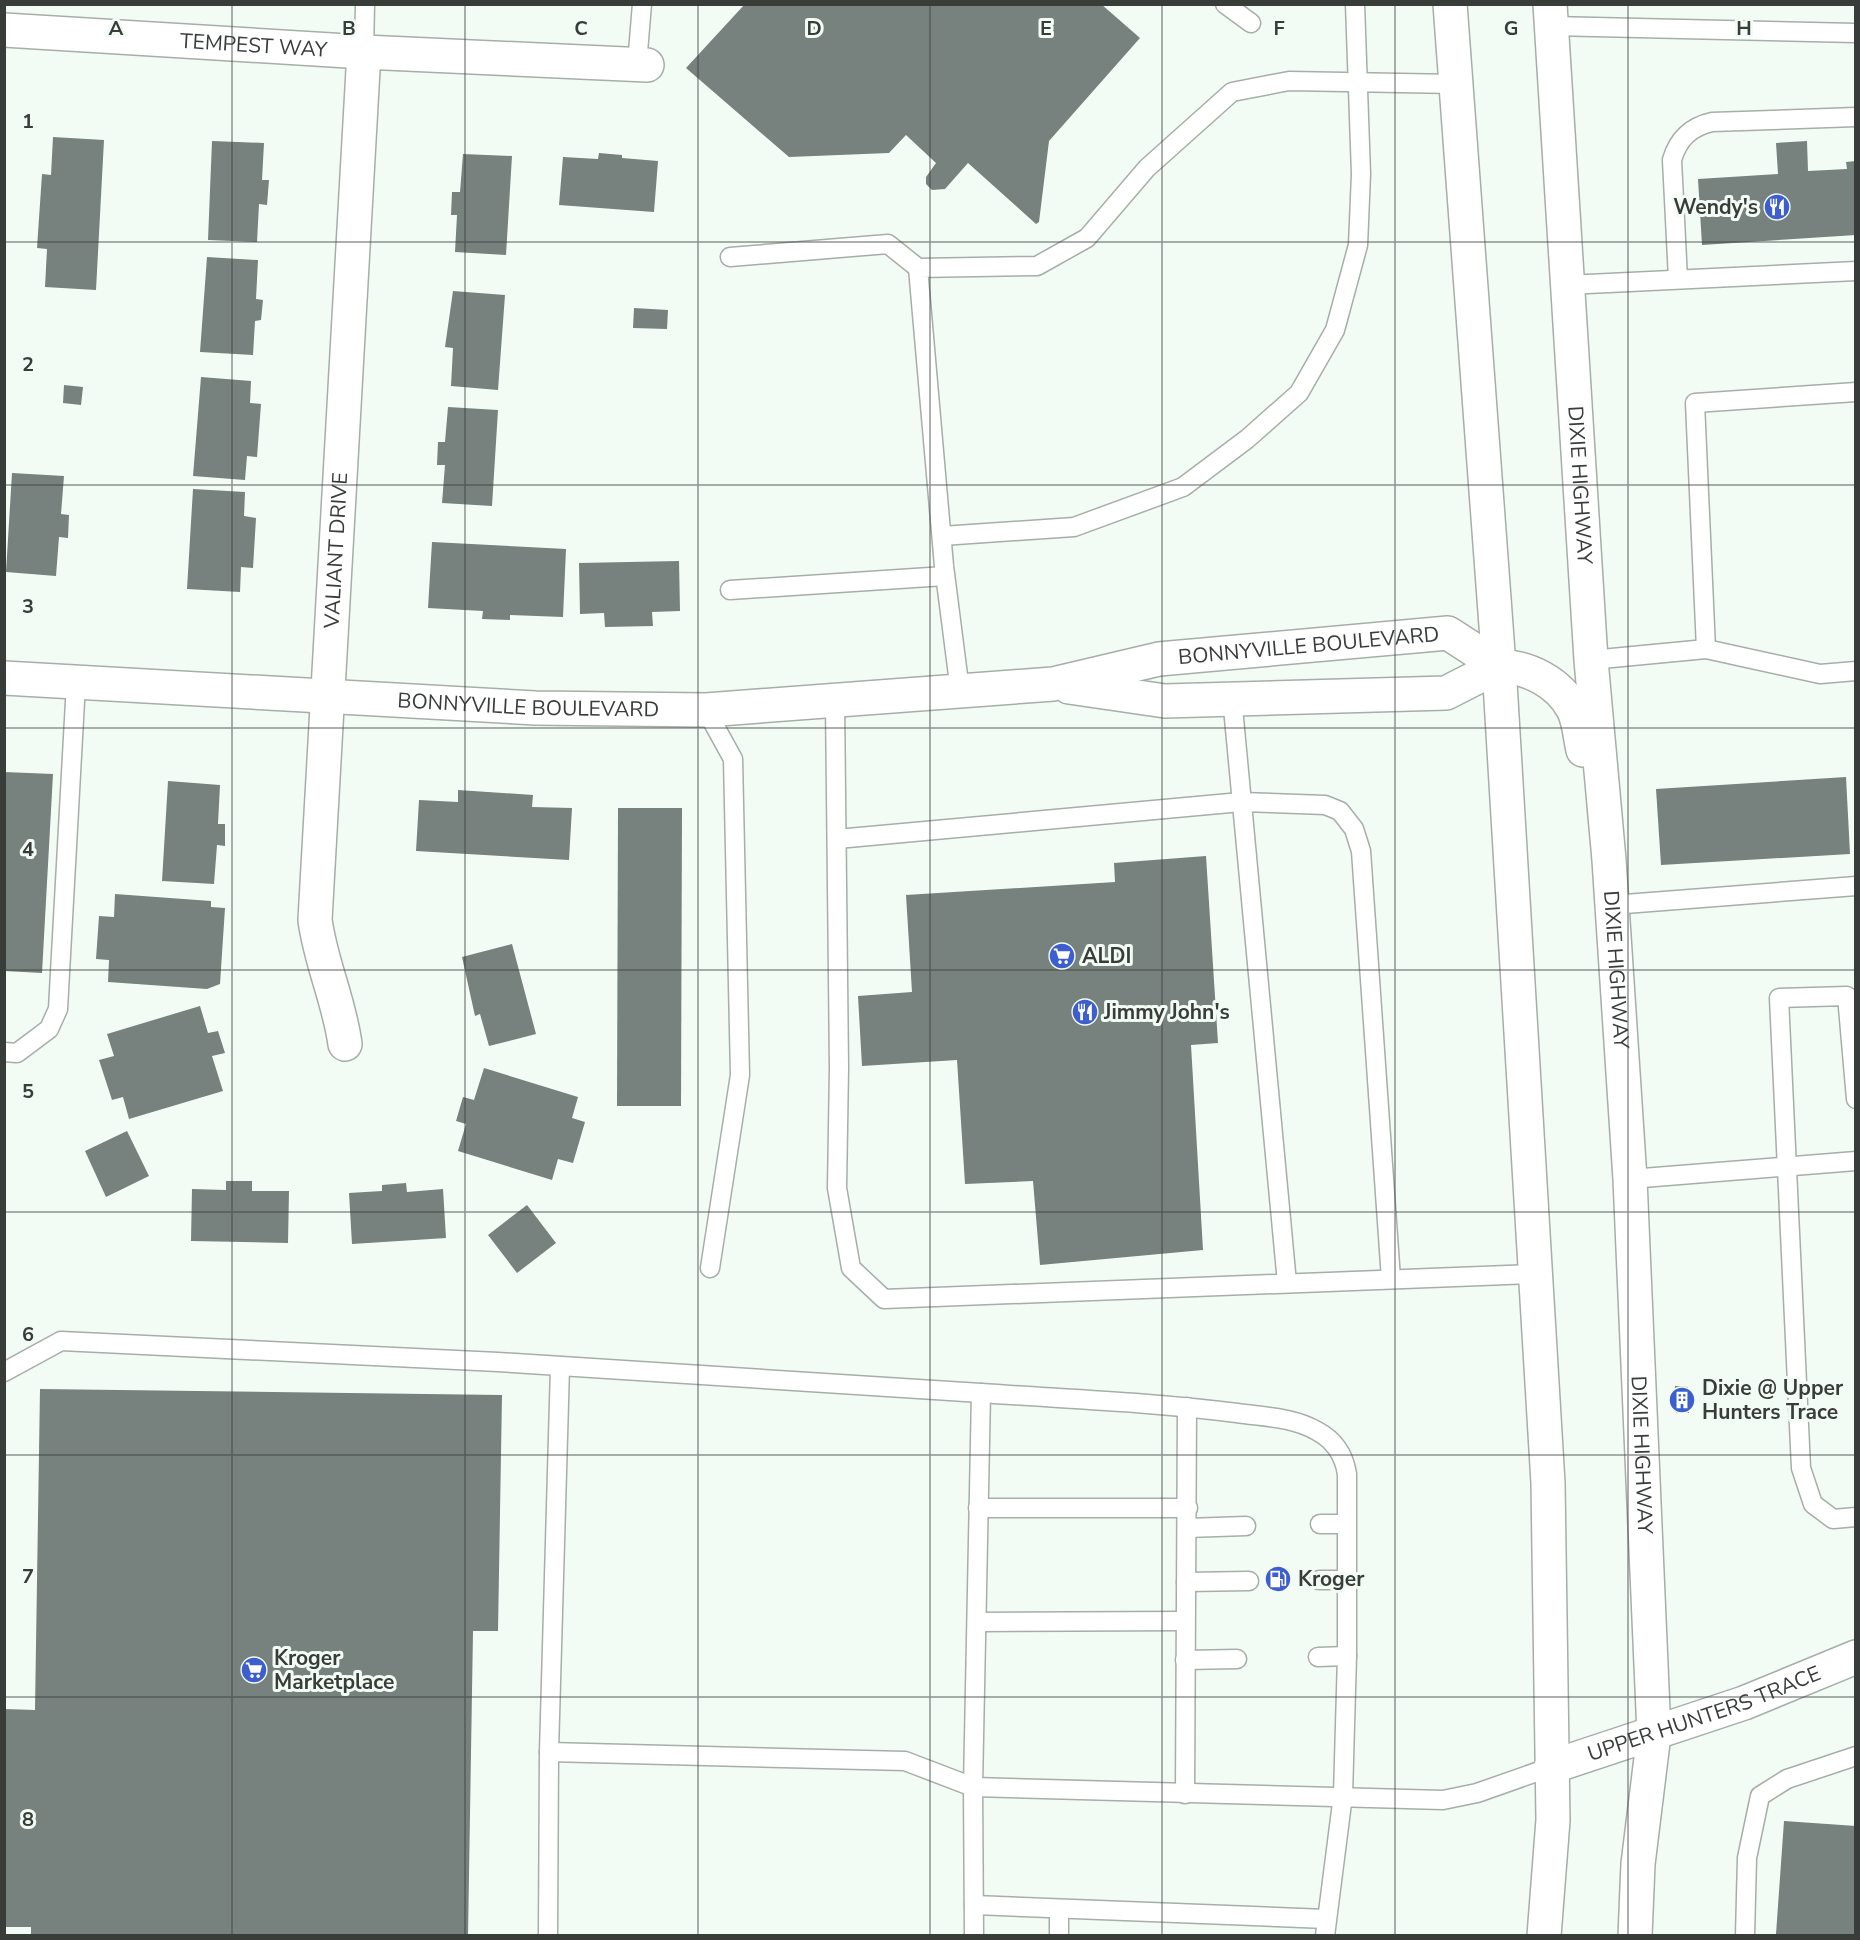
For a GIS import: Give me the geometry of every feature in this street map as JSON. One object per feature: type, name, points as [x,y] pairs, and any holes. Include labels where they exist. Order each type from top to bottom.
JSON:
[{"type":"main road","points":[[1450,4],[1499,666],[1548,1483],[1553,1820],[1544,1935]]},
{"type":"main road","name":"DIXIE HIGHWAY","points":[[1550,15],[1591,660],[1609,860],[1630,1179],[1654,1734],[1638,1864],[1635,1935]]},
{"type":"main road","name":"TEMPEST WAY","points":[[4,30],[364,52],[642,65]]},
{"type":"main road","name":"VALIANT DRIVE","points":[[345,1044],[341,1015],[320,954],[315,920],[364,52]]},
{"type":"main road","name":"BONNYVILLE BOULEVARD","points":[[4,678],[535,708],[706,710],[1053,684],[1158,659],[1448,633],[1499,666]]},
{"type":"main road","points":[[1499,666],[1520,667],[1539,677],[1558,689],[1574,710],[1609,860]]},
{"type":"main road","name":"BONNYVILLE BOULEVARD","points":[[1053,684],[1165,701],[1232,697],[1446,693],[1499,666]]},
{"type":"main road","name":"UPPER HUNTERS TRACE","points":[[1551,1767],[1744,1703],[1856,1657]]},
{"type":"lane","points":[[364,52],[365,4]]},
{"type":"lane","points":[[642,4],[642,65]]},
{"type":"lane","points":[[1225,4],[1251,23]]},
{"type":"lane","points":[[942,536],[1074,527],[1183,486],[1247,439],[1299,393],[1335,330],[1358,245],[1361,174],[1355,4]]},
{"type":"lane","points":[[1550,15],[1856,33]]},
{"type":"lane","points":[[730,256],[888,244],[918,268],[1037,266],[1087,238],[1147,168],[1232,92],[1289,81],[1455,84]]},
{"type":"lane","points":[[1678,279],[1672,160],[1676,145],[1686,133],[1698,125],[1712,122],[1856,117]]},
{"type":"lane","points":[[918,268],[945,576],[960,692]]},
{"type":"lane","points":[[1568,285],[1856,271]]},
{"type":"lane","points":[[1706,649],[1695,403],[1856,392]]},
{"type":"lane","points":[[730,590],[945,576]]},
{"type":"lane","points":[[1591,660],[1706,649],[1820,674],[1856,671]]},
{"type":"lane","points":[[4,1052],[17,1053],[49,1029],[58,1009],[76,683]]},
{"type":"lane","points":[[1232,697],[1287,1284]]},
{"type":"lane","points":[[835,701],[839,1068],[837,1188],[851,1268],[884,1299],[1535,1274]]},
{"type":"lane","points":[[706,710],[733,759],[740,1076],[710,1268]]},
{"type":"lane","points":[[837,839],[1241,802],[1325,805],[1340,811],[1354,829],[1361,850],[1391,1279]]},
{"type":"lane","points":[[1612,905],[1856,886]]},
{"type":"lane","points":[[1856,1099],[1847,996],[1779,998],[1801,1468],[1813,1504],[1833,1519],[1856,1516]]},
{"type":"lane","points":[[1630,1179],[1856,1161]]},
{"type":"lane","points":[[4,1372],[61,1341],[560,1367],[1187,1407],[1289,1420],[1318,1431],[1331,1441],[1345,1462],[1347,1580],[1343,1795],[1325,1927],[974,1905]]},
{"type":"lane","points":[[548,1935],[549,1752],[560,1367]]},
{"type":"lane","points":[[974,1935],[973,1787],[981,1393]]},
{"type":"lane","points":[[1185,1794],[1187,1407]]},
{"type":"lane","points":[[978,1508],[1188,1508]]},
{"type":"lane","points":[[1320,1524],[1346,1524]]},
{"type":"lane","points":[[1187,1528],[1246,1526]]},
{"type":"lane","points":[[1319,1580],[1347,1580]]},
{"type":"lane","points":[[1186,1582],[1249,1581]]},
{"type":"lane","points":[[976,1622],[1185,1621]]},
{"type":"lane","points":[[1318,1657],[1347,1656]]},
{"type":"lane","points":[[1185,1660],[1238,1659]]},
{"type":"lane","points":[[549,1752],[905,1761],[973,1787],[1185,1794],[1343,1795],[1443,1800],[1477,1793],[1551,1767]]},
{"type":"lane","points":[[1745,1935],[1747,1858],[1760,1796],[1787,1779],[1856,1755]]},
{"type":"lane","points":[[1059,1909],[1059,1935]]},
{"type":"building","points":[[745,4],[1101,4],[1140,38],[1049,141],[1039,222],[1036,224],[968,163],[945,189],[932,190],[926,184],[926,177],[936,163],[906,135],[889,153],[789,157],[686,68]]},
{"type":"building","points":[[53,137],[104,140],[96,290],[45,287],[47,249],[37,248],[42,174],[51,175]]},
{"type":"building","points":[[212,141],[264,143],[262,180],[269,180],[267,205],[259,204],[257,242],[208,240]]},
{"type":"building","name":"Wendy's","points":[[1807,141],[1808,171],[1847,169],[1846,162],[1856,161],[1856,235],[1702,245],[1698,179],[1778,174],[1776,143]]},
{"type":"building","points":[[599,153],[622,155],[622,158],[658,161],[654,212],[559,205],[563,157],[598,159]]},
{"type":"building","points":[[463,154],[512,156],[506,255],[455,252],[457,215],[451,215],[452,192],[460,192]]},
{"type":"building","points":[[207,257],[258,260],[256,299],[263,300],[261,320],[255,321],[253,355],[200,352]]},
{"type":"building","points":[[453,291],[505,295],[498,390],[451,386],[453,348],[445,347]]},
{"type":"building","points":[[634,308],[668,310],[667,329],[633,328]]},
{"type":"building","points":[[201,377],[251,381],[250,403],[261,404],[257,457],[247,456],[245,480],[193,476]]},
{"type":"building","points":[[64,385],[83,387],[81,405],[63,403]]},
{"type":"building","points":[[448,407],[498,410],[492,506],[442,503],[445,465],[437,465],[438,442],[445,442]]},
{"type":"building","points":[[12,473],[64,476],[61,514],[69,515],[68,538],[59,537],[56,576],[6,572]]},
{"type":"building","points":[[193,489],[245,492],[244,516],[256,518],[253,568],[241,567],[240,592],[187,589]]},
{"type":"building","points":[[432,542],[566,549],[563,617],[510,615],[510,620],[482,619],[483,611],[428,608]]},
{"type":"building","points":[[679,561],[680,611],[652,612],[653,626],[605,627],[604,613],[580,614],[579,563]]},
{"type":"building","points":[[4,772],[53,774],[42,973],[4,971]]},
{"type":"building","points":[[1846,777],[1850,854],[1661,865],[1656,789]]},
{"type":"building","points":[[168,781],[220,785],[218,824],[225,824],[225,846],[217,845],[214,884],[162,881]]},
{"type":"building","points":[[458,790],[533,795],[532,807],[572,808],[569,860],[416,851],[419,800],[458,802]]},
{"type":"building","points":[[618,808],[682,808],[681,1106],[617,1106]]},
{"type":"building","points":[[1206,856],[1218,1043],[1191,1045],[1203,1250],[1040,1265],[1033,1181],[965,1184],[957,1060],[862,1066],[858,996],[912,992],[906,895],[1115,882],[1114,863]]},
{"type":"building","points":[[115,894],[211,901],[211,907],[225,908],[220,984],[207,989],[108,982],[109,960],[96,959],[99,916],[114,917]]},
{"type":"building","points":[[512,944],[536,1034],[489,1046],[480,1014],[475,1016],[462,957]]},
{"type":"building","points":[[200,1006],[208,1033],[218,1031],[225,1053],[212,1056],[223,1091],[129,1119],[123,1097],[112,1100],[99,1060],[114,1056],[107,1034]]},
{"type":"building","points":[[484,1068],[578,1097],[572,1118],[585,1122],[573,1163],[558,1159],[552,1180],[458,1151],[466,1124],[456,1121],[463,1097],[474,1100]]},
{"type":"building","points":[[127,1131],[149,1176],[106,1197],[85,1151]]},
{"type":"building","points":[[226,1181],[252,1181],[252,1191],[289,1191],[288,1243],[191,1241],[192,1189],[226,1190]]},
{"type":"building","points":[[406,1183],[407,1192],[443,1189],[446,1238],[352,1244],[349,1193],[382,1191],[382,1185]]},
{"type":"building","points":[[527,1205],[556,1243],[517,1273],[488,1235]]},
{"type":"building","name":"Dixie @ Upper Hunters Trace","points":[[1675,1386],[1688,1387],[1689,1413],[1676,1413]]},
{"type":"building","name":"Kroger Marketplace","points":[[40,1389],[502,1395],[498,1631],[473,1631],[468,1936],[31,1936],[31,1927],[4,1927],[4,1709],[35,1710]]},
{"type":"building","points":[[1784,1821],[1856,1826],[1856,1936],[1776,1934]]},
{"type":"place","name":"Wendy's","points":[[1777,207]]},
{"type":"place","name":"ALDI","points":[[1062,956]]},
{"type":"place","name":"Jimmy John's","points":[[1085,1012]]},
{"type":"place","name":"Dixie @ Upper Hunters Trace","points":[[1682,1400]]},
{"type":"place","name":"Kroger","points":[[1278,1579]]},
{"type":"place","name":"Kroger Marketplace","points":[[254,1670]]}]
